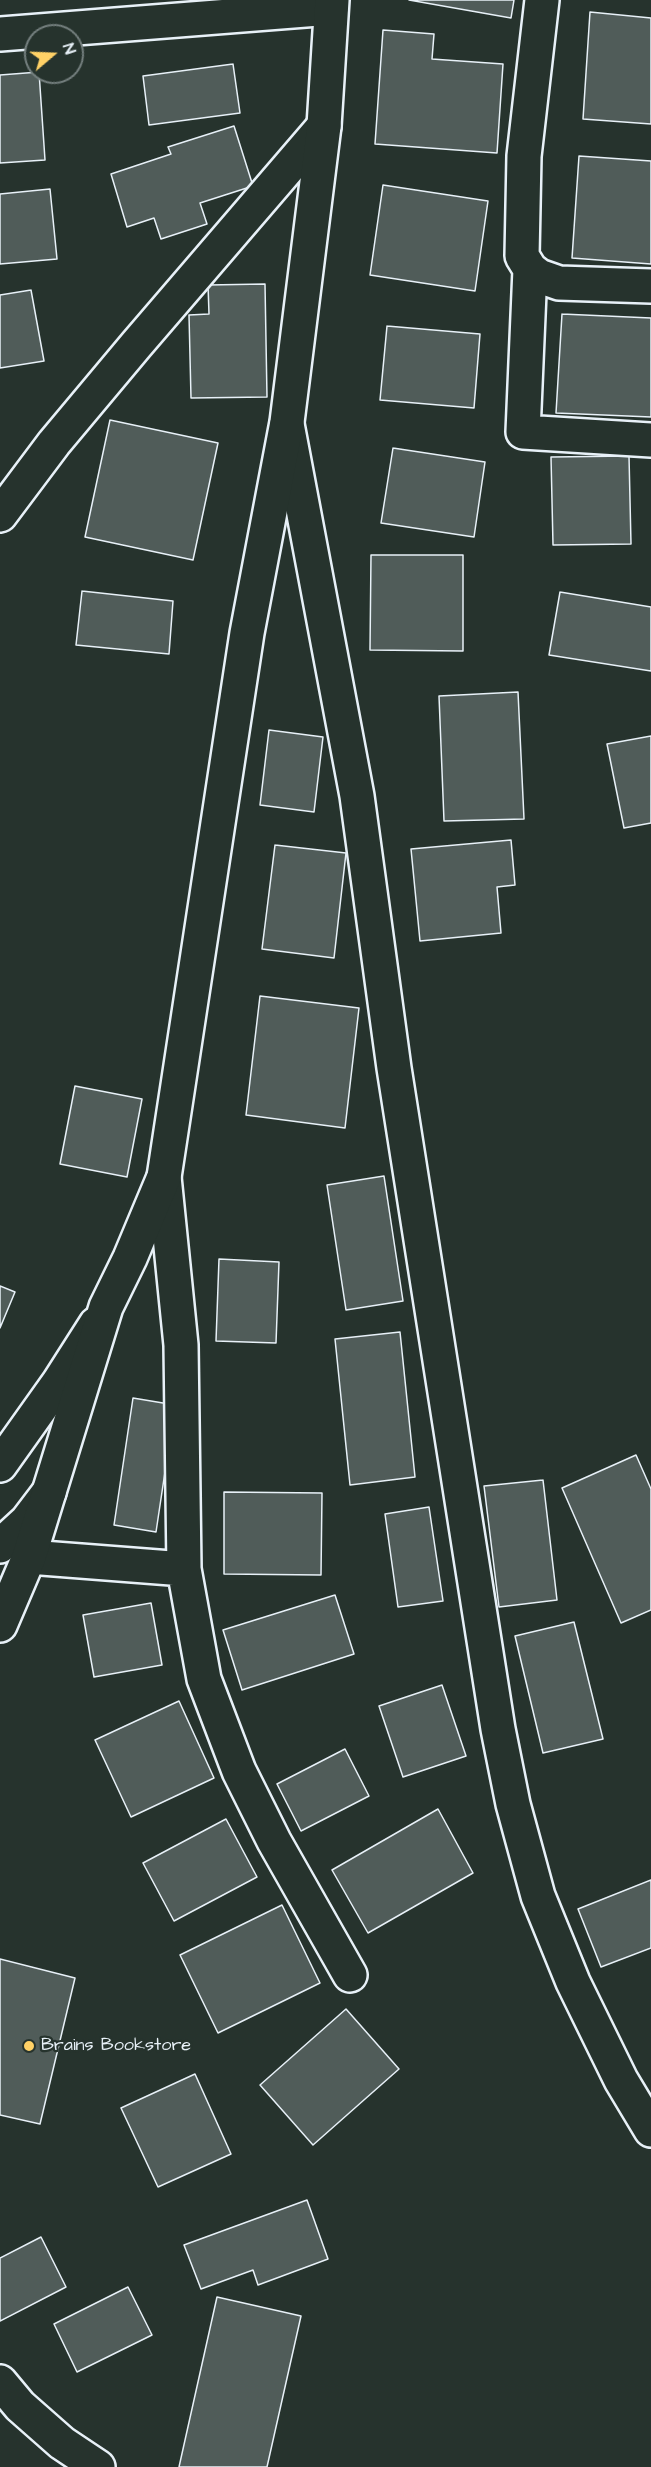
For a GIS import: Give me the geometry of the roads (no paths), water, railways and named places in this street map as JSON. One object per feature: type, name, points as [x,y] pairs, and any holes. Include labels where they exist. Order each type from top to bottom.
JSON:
[{"type":"street","points":[[542,0],[524,156],[522,256],[530,269],[539,276],[559,283],[651,286]]},
{"type":"street","points":[[0,34],[332,4],[324,126],[287,422],[247,633],[164,1177],[130,1258],[106,1307],[59,1382],[0,1465]]},
{"type":"street","points":[[0,515],[54,443],[324,126]]},
{"type":"street","points":[[530,269],[523,432],[651,440]]},
{"type":"street","points":[[287,422],[357,796],[394,1068],[498,1729],[513,1804],[538,1896],[573,1982],[621,2080],[651,2130]]},
{"type":"street","points":[[164,1177],[181,1345],[184,1569],[204,1679],[239,1771],[274,1841],[350,1975]]},
{"type":"street","points":[[0,1621],[14,1552],[50,1491],[106,1307]]},
{"type":"street","points":[[14,1552],[184,1569]]},
{"type":"street","points":[[0,2382],[20,2406],[62,2443],[98,2467]]},
{"type":"place","name":"Brains Bookstore","points":[[29,2046]]}]
